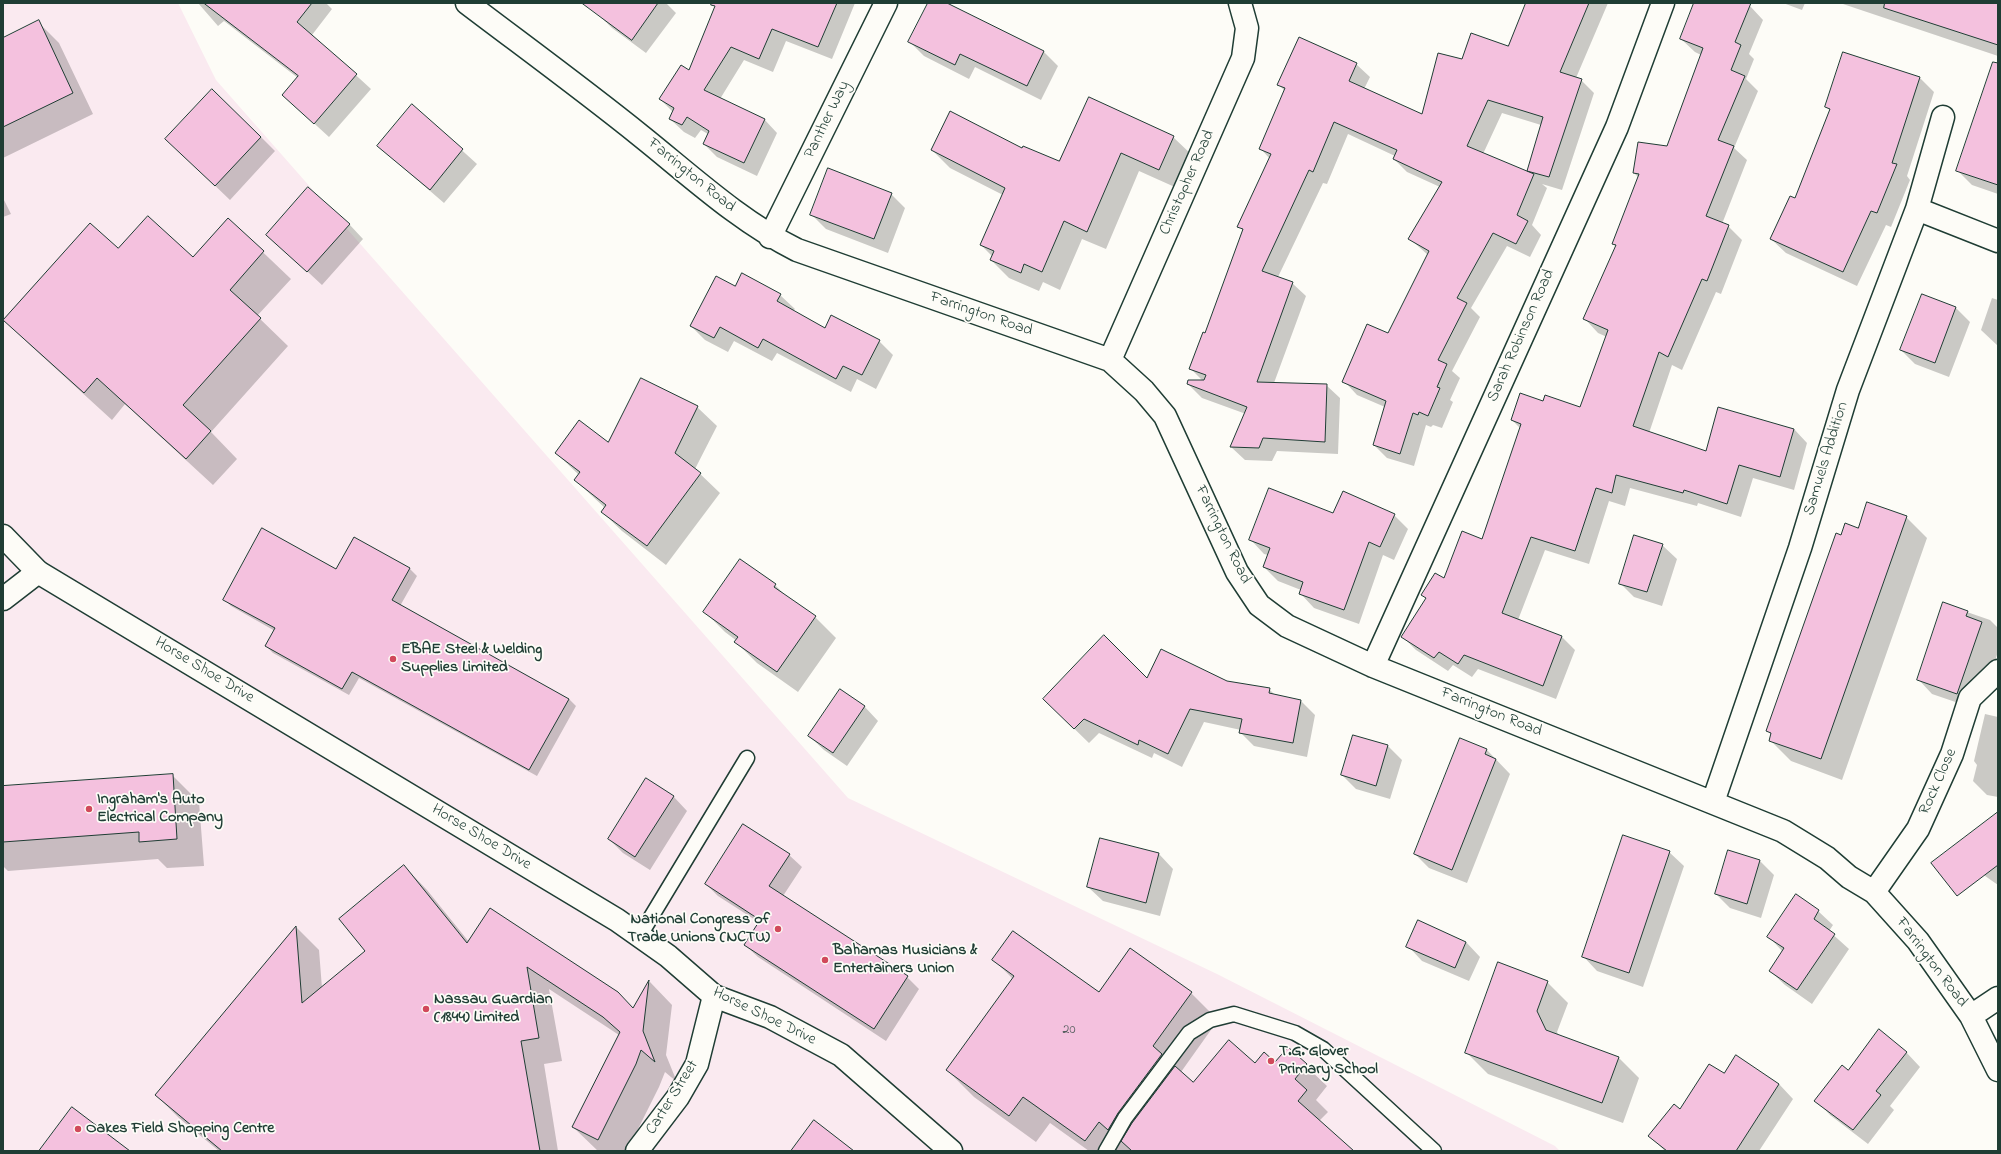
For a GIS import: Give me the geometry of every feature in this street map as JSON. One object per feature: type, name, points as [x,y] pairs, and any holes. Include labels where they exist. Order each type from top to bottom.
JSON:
[{"type":"street","name":"Farrington Road","points":[[467,3],[595,99],[742,217],[770,237],[797,250],[1110,360],[1144,391],[1166,416],[1237,572],[1259,606],[1287,626],[1373,666],[1783,831],[1827,858],[1849,877],[1874,892],[1918,941],[1971,1016],[1998,1070]]},
{"type":"street","name":"Panther Way","points":[[770,237],[886,3]]},
{"type":"street","name":"Christopher Road","points":[[1110,360],[1243,58],[1247,28],[1240,3]]},
{"type":"street","name":"Sarah Robinson Road","points":[[1373,666],[1617,127],[1663,3]]},
{"type":"street","name":"Samuels Addition","points":[[1712,802],[1800,548],[1848,390],[1917,209],[1943,117]]},
{"type":"street","points":[[1917,209],[1998,241]]},
{"type":"street","name":"Horse Shoe Drive","points":[[3,536],[38,572],[617,920],[639,937],[668,956],[714,996],[770,1017],[841,1055],[951,1151]]},
{"type":"street","points":[[3,599],[38,572]]},
{"type":"street","name":"Rock Close","points":[[1874,892],[1918,829],[1952,754],[1970,698],[1998,671]]},
{"type":"street","name":"Carter Street","points":[[637,1151],[678,1097],[697,1064],[714,996]]},
{"type":"street","points":[[1971,1016],[1998,998]]},
{"type":"lane","points":[[639,937],[747,758]]},
{"type":"lane","points":[[1106,1151],[1125,1118],[1189,1033],[1210,1020],[1234,1014],[1295,1033],[1323,1050],[1434,1151]]},
{"type":"shaded area","points":[[3,3],[178,3],[216,80],[848,798],[1217,974],[1555,1146],[1560,1151],[3,1151]]},
{"type":"building","points":[[204,3],[312,3],[297,22],[357,74],[314,124],[282,95],[298,76]]},
{"type":"building","points":[[582,3],[658,3],[632,40]]},
{"type":"building","points":[[712,3],[837,3],[818,47],[772,29],[759,59],[731,47],[704,90],[765,119],[744,163],[703,144],[709,131],[687,117],[682,125],[669,119],[674,108],[659,99],[681,65],[689,70],[715,6],[711,5]]},
{"type":"building","points":[[928,3],[947,3],[1044,51],[1027,86],[960,54],[955,65],[908,42]]},
{"type":"building","points":[[1526,3],[1589,3],[1560,72],[1582,79],[1549,177],[1527,171],[1543,117],[1488,100],[1467,146],[1534,174],[1517,215],[1528,221],[1516,244],[1493,233],[1457,298],[1467,303],[1438,360],[1447,364],[1437,387],[1440,388],[1428,416],[1419,412],[1418,415],[1413,413],[1400,454],[1373,445],[1386,401],[1342,382],[1367,324],[1388,333],[1429,251],[1408,239],[1442,182],[1393,159],[1397,150],[1334,122],[1313,172],[1309,170],[1262,271],[1293,282],[1257,382],[1327,384],[1325,442],[1263,438],[1259,448],[1230,447],[1247,407],[1187,384],[1188,380],[1204,380],[1206,375],[1189,369],[1203,332],[1205,333],[1243,229],[1237,227],[1271,154],[1259,149],[1285,88],[1277,85],[1299,37],[1357,63],[1349,81],[1422,114],[1438,53],[1462,59],[1471,33],[1508,46]]},
{"type":"building","points":[[1694,3],[1751,3],[1735,42],[1741,45],[1731,70],[1745,76],[1718,140],[1734,146],[1706,216],[1729,225],[1707,281],[1702,279],[1668,357],[1659,352],[1633,426],[1706,451],[1718,407],[1794,429],[1780,477],[1739,465],[1727,504],[1684,490],[1683,493],[1616,475],[1612,493],[1596,488],[1575,551],[1531,537],[1502,613],[1562,636],[1543,686],[1464,655],[1458,664],[1439,652],[1434,658],[1401,637],[1426,598],[1421,595],[1435,573],[1444,578],[1462,531],[1482,539],[1521,424],[1511,420],[1520,393],[1543,401],[1545,395],[1580,407],[1608,330],[1583,319],[1616,245],[1612,244],[1639,174],[1633,173],[1638,142],[1667,146],[1703,48],[1680,39]]},
{"type":"building","points":[[1885,3],[1998,3],[1998,45],[1884,8]]},
{"type":"building","points":[[39,20],[73,93],[3,127],[3,38]]},
{"type":"building","points":[[1843,52],[1920,77],[1892,163],[1897,164],[1877,213],[1871,211],[1843,272],[1770,239],[1790,196],[1795,198],[1830,109],[1825,107]]},
{"type":"building","points":[[1993,62],[1998,63],[1998,185],[1956,171]]},
{"type":"building","points":[[212,89],[261,137],[215,186],[165,139]]},
{"type":"building","points":[[1089,97],[1174,136],[1159,170],[1121,153],[1087,232],[1064,221],[1042,272],[1024,264],[1021,273],[990,260],[994,251],[980,245],[1005,188],[931,150],[950,111],[1022,148],[1023,146],[1059,161]]},
{"type":"building","points":[[412,104],[463,149],[430,190],[377,146]]},
{"type":"building","points":[[828,168],[892,193],[874,239],[810,215]]},
{"type":"building","points":[[308,187],[350,224],[307,272],[266,235]]},
{"type":"building","points":[[148,216],[193,257],[228,218],[264,251],[230,290],[261,318],[183,405],[211,431],[186,459],[97,378],[84,393],[3,320],[90,223],[118,248]]},
{"type":"building","points":[[742,273],[781,294],[777,301],[825,328],[831,315],[880,340],[862,375],[843,366],[836,379],[763,339],[758,348],[720,327],[714,338],[690,326],[716,276],[735,286]]},
{"type":"building","points":[[1922,294],[1956,307],[1935,363],[1900,350]]},
{"type":"building","points":[[641,378],[698,406],[675,453],[701,473],[647,546],[601,512],[606,505],[574,480],[580,472],[555,453],[579,420],[608,442]]},
{"type":"building","points":[[1269,488],[1333,513],[1343,491],[1395,514],[1380,547],[1369,542],[1344,610],[1299,594],[1303,582],[1263,567],[1270,548],[1249,540]]},
{"type":"building","points":[[1867,502],[1907,516],[1821,759],[1769,741],[1771,733],[1766,731],[1836,533],[1841,535],[1845,523],[1858,528]]},
{"type":"building","name":"EBAE Steel & Welding Supplies Limited","points":[[262,528],[336,569],[354,537],[410,568],[392,600],[569,699],[529,770],[352,672],[342,689],[265,646],[275,628],[223,600]]},
{"type":"building","points":[[1634,535],[1663,544],[1647,592],[1619,584]]},
{"type":"building","points":[[740,559],[776,584],[774,587],[816,616],[777,672],[734,642],[738,637],[703,612]]},
{"type":"building","points":[[1943,602],[1968,611],[1966,616],[1982,622],[1957,694],[1917,680]]},
{"type":"building","points":[[1104,635],[1147,678],[1161,649],[1227,681],[1270,688],[1269,693],[1301,700],[1293,743],[1239,733],[1242,719],[1190,709],[1168,754],[1139,740],[1138,745],[1084,719],[1074,729],[1043,699]]},
{"type":"building","points":[[840,689],[865,706],[833,753],[808,736]]},
{"type":"building","points":[[1353,735],[1388,745],[1376,786],[1341,775]]},
{"type":"building","points":[[1460,738],[1487,749],[1485,754],[1496,759],[1452,870],[1414,854]]},
{"type":"building","name":"Ingraham's Auto Electrical Company","points":[[173,774],[177,839],[139,842],[139,832],[3,842],[3,786]]},
{"type":"building","points":[[646,778],[674,796],[635,857],[608,839]]},
{"type":"building","points":[[1998,812],[1998,865],[1957,896],[1931,863]]},
{"type":"building","points":[[743,824],[790,854],[769,886],[908,976],[874,1029],[744,945],[760,920],[705,884]]},
{"type":"building","points":[[1623,835],[1670,851],[1629,973],[1582,957]]},
{"type":"building","points":[[1100,838],[1159,853],[1146,903],[1087,887]]},
{"type":"building","points":[[1728,850],[1760,860],[1747,904],[1715,894]]},
{"type":"building","points":[[404,865],[467,943],[490,908],[618,992],[633,1008],[649,980],[643,1031],[655,1062],[641,1050],[636,1064],[598,1140],[572,1127],[620,1032],[603,1017],[527,967],[539,1038],[521,1041],[540,1151],[222,1151],[155,1095],[296,926],[302,1003],[365,951],[339,919]]},
{"type":"building","points":[[1796,894],[1819,910],[1814,919],[1835,934],[1797,990],[1769,971],[1784,948],[1767,937]]},
{"type":"building","points":[[1418,920],[1466,942],[1455,968],[1406,947]]},
{"type":"building","points":[[1013,931],[1099,992],[1130,948],[1192,992],[1153,1046],[1162,1054],[1118,1113],[1108,1130],[1099,1122],[1085,1141],[1023,1097],[1009,1116],[946,1070],[1014,976],[992,960]]},
{"type":"building","points":[[1498,962],[1548,981],[1537,1011],[1546,1030],[1619,1057],[1602,1103],[1465,1053]]},
{"type":"building","points":[[1879,1029],[1907,1052],[1876,1091],[1881,1095],[1853,1130],[1814,1101],[1842,1065],[1848,1070]]},
{"type":"building","points":[[1229,1040],[1255,1063],[1264,1052],[1275,1062],[1288,1047],[1307,1064],[1295,1079],[1307,1090],[1298,1101],[1354,1151],[1132,1151],[1121,1141],[1132,1123],[1175,1066],[1193,1082]]},
{"type":"building","points":[[1736,1055],[1779,1084],[1736,1151],[1667,1151],[1648,1136],[1674,1104],[1680,1109],[1709,1064],[1724,1073]]},
{"type":"building","name":"Oakes Field Shopping Centre","points":[[72,1107],[130,1151],[39,1151]]},
{"type":"building","points":[[814,1120],[854,1151],[791,1151]]},
{"type":"place","name":"EBAE Steel & Welding Supplies Limited","points":[[393,659]]},
{"type":"place","name":"Ingraham's Auto Electrical Company","points":[[89,809]]},
{"type":"place","name":"National Congress of Trade Unions (NCTU)","points":[[778,929]]},
{"type":"place","name":"Bahamas Musicians & Entertainers Union","points":[[825,960]]},
{"type":"place","name":"Nassau Guardian (1844) Limited","points":[[426,1009]]},
{"type":"place","name":"T.G. Glover Primary School","points":[[1271,1061]]},
{"type":"place","name":"Oakes Field Shopping Centre","points":[[78,1129]]}]
